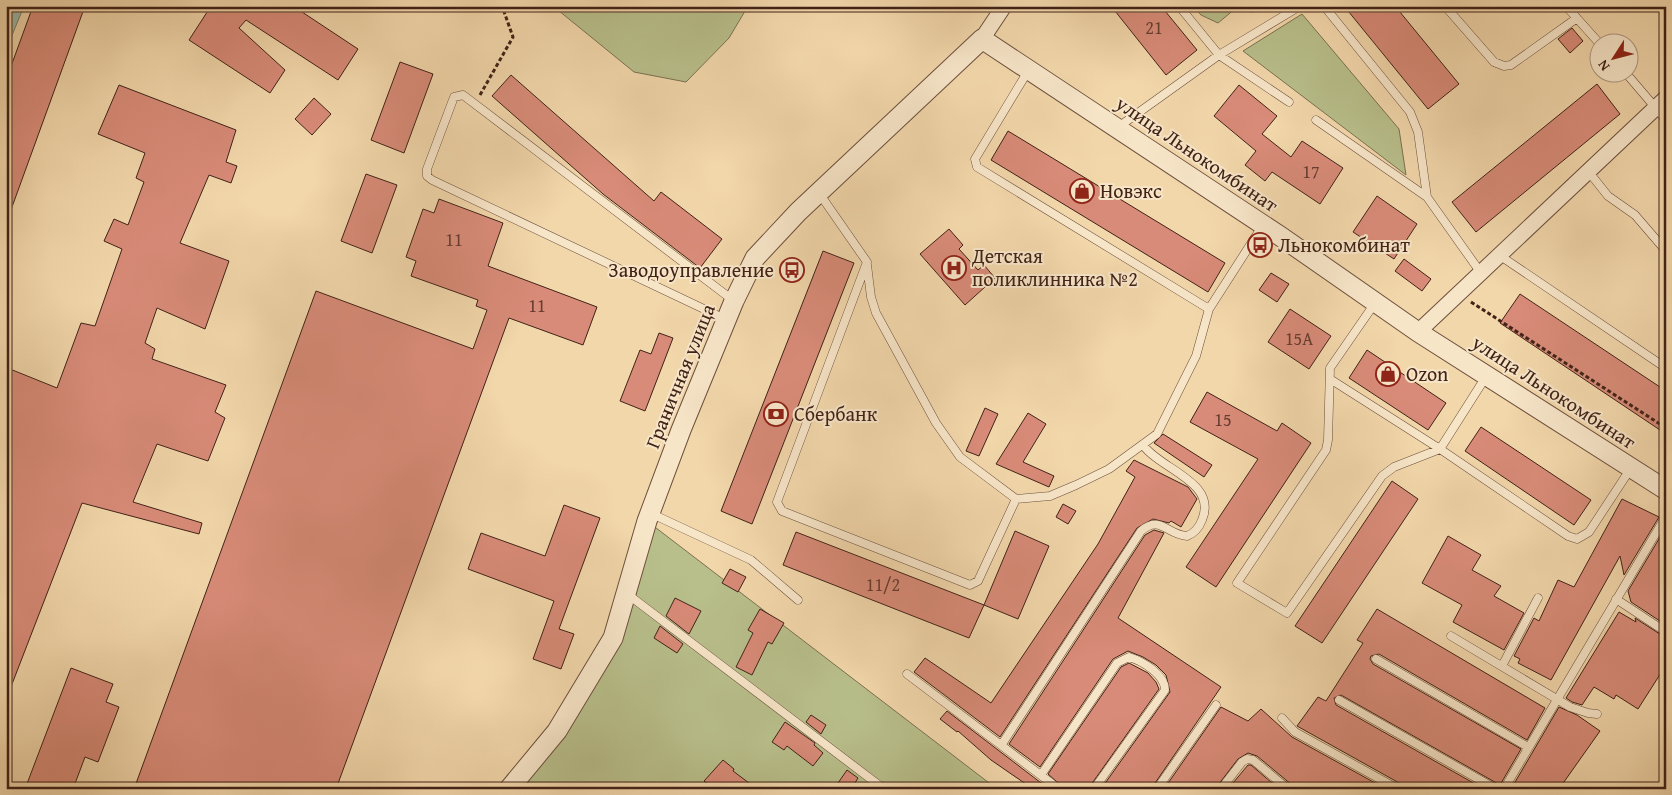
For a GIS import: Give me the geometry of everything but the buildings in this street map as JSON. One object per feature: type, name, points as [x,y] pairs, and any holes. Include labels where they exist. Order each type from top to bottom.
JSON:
[{"type":"street","points":[[982,39],[1004,6]]},
{"type":"street","name":"улица Льнокомбинат","points":[[982,39],[1264,225],[1418,332],[1666,490]]},
{"type":"street","name":"Граничная улица","points":[[508,789],[558,732],[613,638],[650,513],[681,430],[734,301],[755,258],[819,193],[982,39]]},
{"type":"street","points":[[1418,332],[1661,103]]},
{"type":"lane","points":[[1179,6],[1219,55],[1289,102]]},
{"type":"lane","points":[[1117,128],[1219,55],[1300,6]]},
{"type":"lane","points":[[1324,6],[1410,112],[1416,124],[1427,197]]},
{"type":"lane","points":[[1445,6],[1494,62],[1504,66],[1511,65],[1577,18]]},
{"type":"lane","points":[[1566,6],[1590,33]]},
{"type":"lane","points":[[1029,70],[975,159],[977,167],[983,173],[1209,309]]},
{"type":"lane","points":[[1637,82],[1661,103],[1666,120]]},
{"type":"lane","points":[[726,320],[427,176],[427,169],[454,97],[463,95],[734,301]]},
{"type":"lane","points":[[1316,120],[1427,197],[1481,272]]},
{"type":"lane","points":[[1588,171],[1608,196],[1635,216],[1666,251]]},
{"type":"lane","points":[[819,193],[867,262],[870,297],[876,313],[936,423],[960,457],[1016,499],[1050,496],[1059,493],[1109,469],[1157,434],[1196,356],[1209,309],[1264,225]]},
{"type":"lane","points":[[1499,255],[1666,368]]},
{"type":"lane","points":[[867,262],[777,498],[779,507],[782,511],[970,585],[978,581],[1016,499]]},
{"type":"lane","points":[[1375,303],[1330,368],[1328,440],[1326,450],[1237,583],[1288,613],[1382,476],[1394,467],[1440,449],[1487,375]]},
{"type":"lane","points":[[1330,379],[1440,449],[1568,536],[1577,538],[1589,532],[1631,468]]},
{"type":"lane","points":[[1002,744],[1141,531],[1148,525],[1154,524],[1186,536],[1200,525],[1206,511],[1206,502],[1202,493],[1193,483],[1154,458],[1143,444]]},
{"type":"lane","points":[[650,513],[751,560],[798,600]]},
{"type":"lane","points":[[1504,789],[1666,516]]},
{"type":"lane","points":[[626,593],[884,789]]},
{"type":"lane","points":[[1502,666],[1538,598]]},
{"type":"lane","points":[[1616,599],[1666,632]]},
{"type":"lane","points":[[1451,636],[1557,699],[1580,711],[1598,714]]},
{"type":"lane","points":[[1041,775],[1117,664],[1129,656],[1159,675],[1165,685],[1165,690],[1094,789]]},
{"type":"lane","points":[[1376,659],[1528,747]]},
{"type":"lane","points":[[907,674],[1059,789]]},
{"type":"lane","points":[[1339,700],[1496,789]]},
{"type":"lane","points":[[1157,789],[1216,705]]},
{"type":"lane","points":[[1282,718],[1295,732],[1398,789]]},
{"type":"lane","points":[[1221,789],[1242,762],[1247,759],[1253,760],[1288,789]]},
{"type":"path","points":[[474,104],[513,37],[502,6]]},
{"type":"path","points":[[1458,294],[1666,428]]},
{"type":"green space","points":[[553,6],[748,6],[729,38],[686,82],[634,72]]},
{"type":"green space","points":[[1193,6],[1279,6],[1251,12],[1236,8],[1218,23],[1201,15]]},
{"type":"green space","points":[[1302,14],[1399,129],[1406,175],[1243,51]]},
{"type":"green space","points":[[647,521],[997,789],[509,789],[589,681]]},
{"type":"shaded area","points":[[6,6],[24,6],[6,50]]},
{"type":"place","name":"Новэкс","points":[[1082,191]]},
{"type":"place","name":"Льнокомбинат","points":[[1260,245]]},
{"type":"place","name":"Детская поликлинника №2","points":[[954,268]]},
{"type":"place","name":"Заводоуправление","points":[[792,270]]},
{"type":"place","name":"Ozon","points":[[1388,374]]},
{"type":"place","name":"Сбербанк","points":[[776,414]]}]
